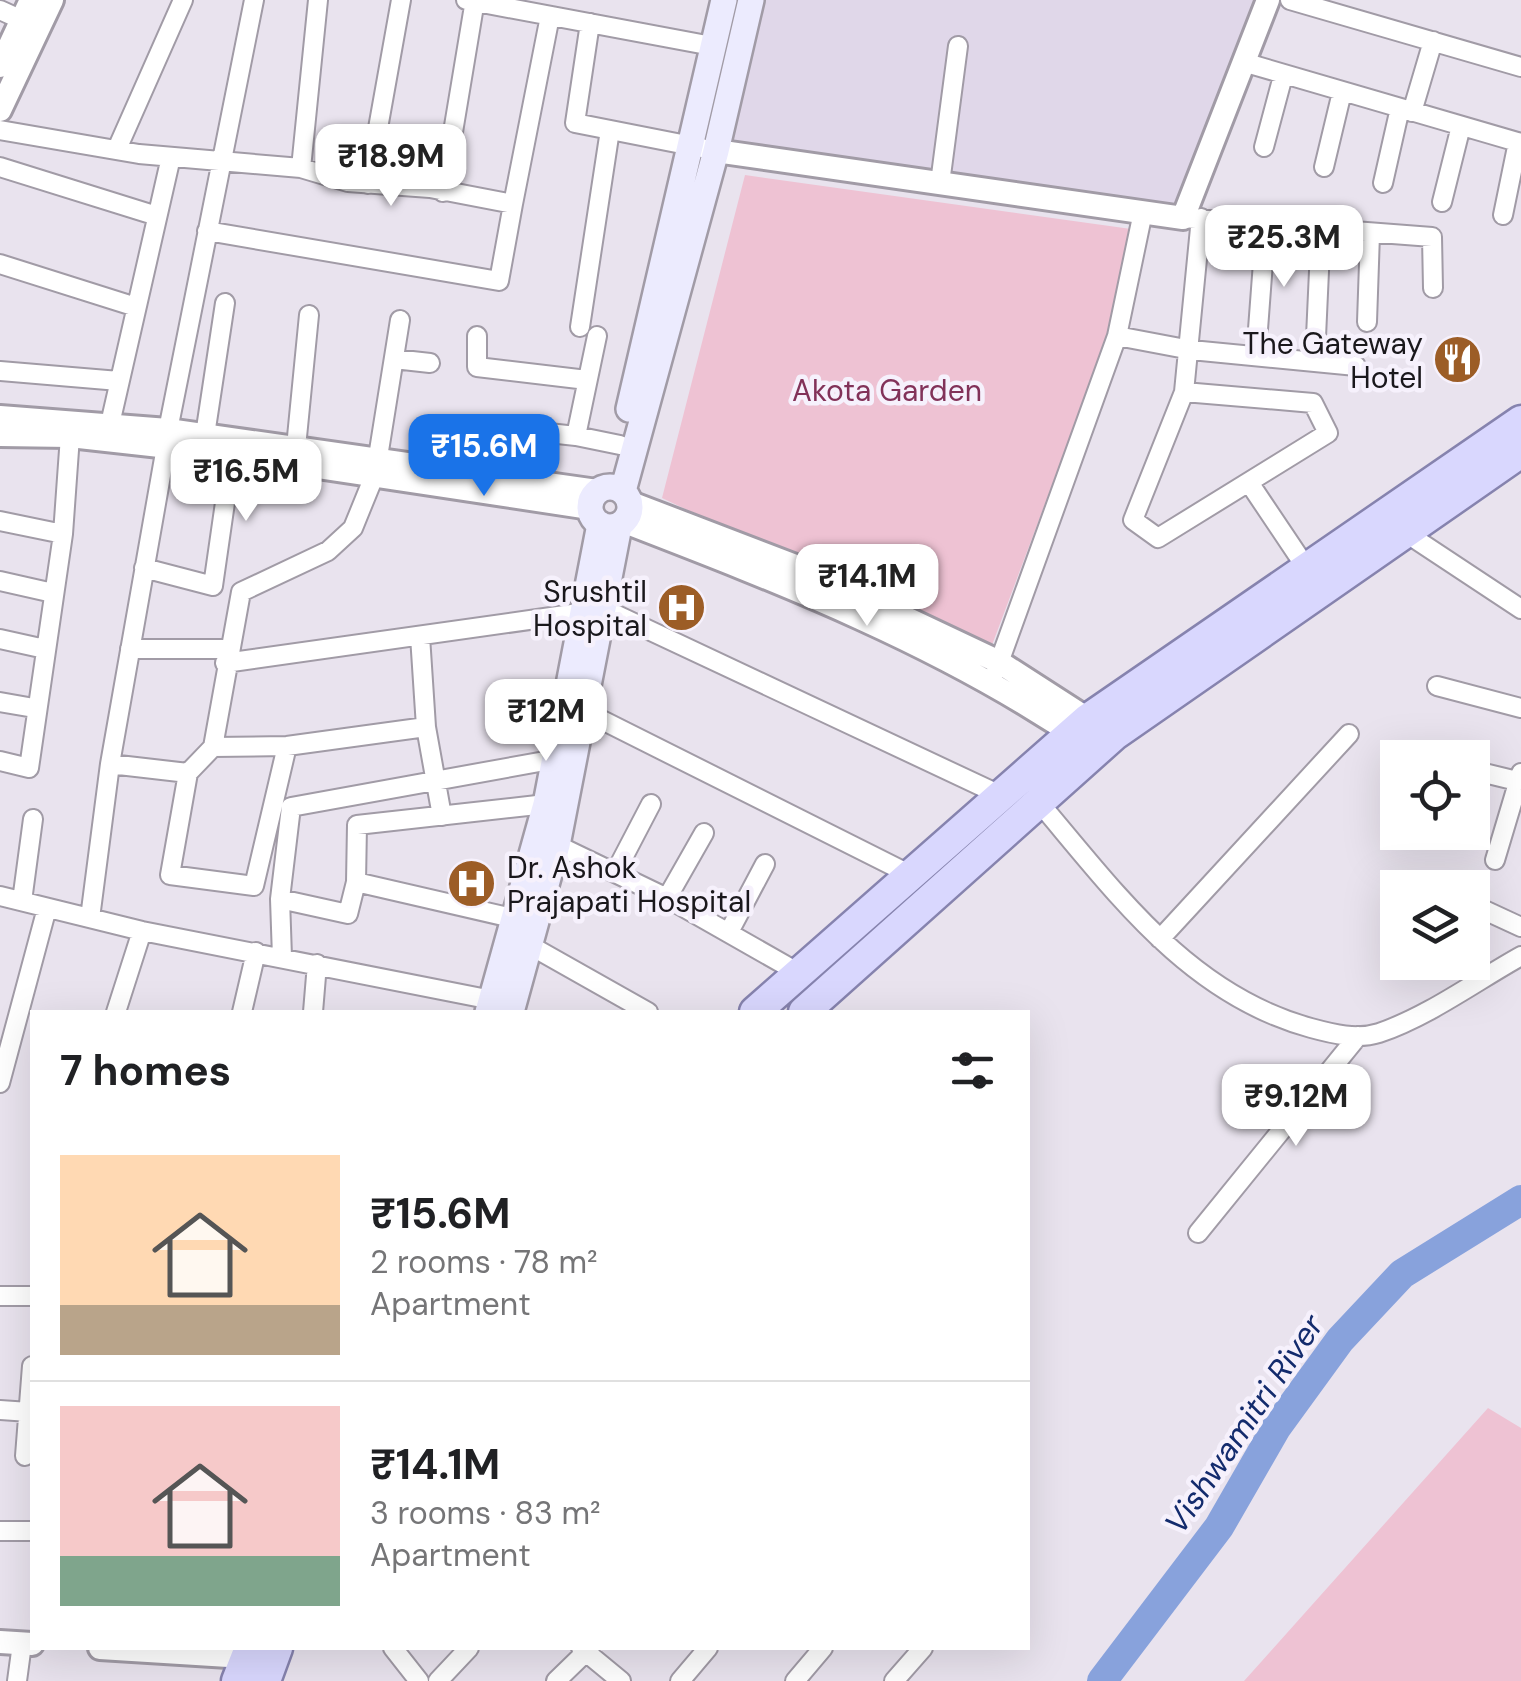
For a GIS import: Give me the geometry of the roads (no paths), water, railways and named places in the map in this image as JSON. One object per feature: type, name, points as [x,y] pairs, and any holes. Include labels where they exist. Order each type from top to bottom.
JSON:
[{"type":"main road","points":[[612,506],[704,149],[712,46],[724,0]]},
{"type":"main road","points":[[497,1008],[530,946],[557,845],[586,712],[595,611],[620,445],[750,0]]},
{"type":"main road","points":[[806,1010],[1106,743],[1395,525],[1521,422]]},
{"type":"main road","points":[[757,1010],[1080,726],[1307,569],[1395,525],[1521,452]]},
{"type":"main road","points":[[497,1008],[595,611]]},
{"type":"street","points":[[0,110],[52,0]]},
{"type":"street","points":[[116,149],[182,0]]},
{"type":"street","points":[[90,918],[110,764],[167,438],[254,0]]},
{"type":"street","points":[[301,168],[318,0]]},
{"type":"street","points":[[368,184],[401,0]]},
{"type":"street","points":[[1184,392],[1313,402],[1328,433],[1158,538],[1133,520],[1184,392],[1191,350],[1192,218],[1268,0]]},
{"type":"street","points":[[1290,0],[1521,66]]},
{"type":"street","points":[[444,192],[472,1],[712,46]]},
{"type":"street","points":[[0,66],[18,10]]},
{"type":"street","points":[[207,231],[499,281],[550,16]]},
{"type":"street","points":[[590,23],[575,122],[704,149],[1143,212],[1370,234],[1432,236],[1434,288]]},
{"type":"street","points":[[1384,183],[1406,110],[1433,41]]},
{"type":"street","points":[[940,183],[958,46]]},
{"type":"street","points":[[1244,62],[1520,143],[1504,215]]},
{"type":"street","points":[[1264,147],[1283,76]]},
{"type":"street","points":[[1324,167],[1342,92]]},
{"type":"street","points":[[1442,202],[1461,126]]},
{"type":"street","points":[[0,130],[171,157],[301,168],[368,184],[513,204]]},
{"type":"street","points":[[576,436],[587,380],[588,332],[610,130]]},
{"type":"street","points":[[110,424],[171,157]]},
{"type":"street","points":[[0,167],[157,216]]},
{"type":"street","points":[[995,672],[1117,336],[1143,212]]},
{"type":"street","points":[[1256,356],[1266,222]]},
{"type":"street","points":[[1315,359],[1321,227]]},
{"type":"street","points":[[1367,322],[1370,234]]},
{"type":"street","points":[[0,264],[136,306]]},
{"type":"street","points":[[205,434],[225,302]]},
{"type":"street","points":[[296,447],[309,315]]},
{"type":"street","points":[[287,746],[254,886],[170,875],[188,773],[212,748],[241,592],[328,552],[354,528],[376,466],[400,320]]},
{"type":"street","points":[[477,336],[477,367],[587,380]]},
{"type":"street","points":[[1117,336],[1191,350],[1315,359],[1356,366]]},
{"type":"street","points":[[394,359],[430,363]]},
{"type":"street","points":[[0,372],[119,381]]},
{"type":"street","points":[[0,416],[110,424],[232,454],[376,466]]},
{"type":"street","points":[[512,429],[620,445]]},
{"type":"street","points":[[0,435],[167,438],[205,434],[296,447],[376,466],[612,506],[832,594],[995,672],[1106,743]]},
{"type":"street","points":[[0,761],[29,768],[34,708],[62,534],[70,436]]},
{"type":"street","points":[[144,568],[213,586],[232,454]]},
{"type":"street","points":[[1250,484],[1307,569]]},
{"type":"street","points":[[0,520],[62,534]]},
{"type":"street","points":[[1395,525],[1521,609]]},
{"type":"street","points":[[0,581],[53,593]]},
{"type":"street","points":[[130,649],[227,656],[420,636],[595,611],[1000,795]]},
{"type":"street","points":[[420,636],[426,728],[442,816]]},
{"type":"street","points":[[0,639],[45,649]]},
{"type":"street","points":[[1437,686],[1521,708]]},
{"type":"street","points":[[0,702],[34,708]]},
{"type":"street","points":[[586,712],[909,874]]},
{"type":"street","points":[[212,748],[287,746],[426,728]]},
{"type":"street","points":[[1160,940],[1349,734]]},
{"type":"street","points":[[282,957],[280,899],[291,806],[556,759]]},
{"type":"street","points":[[110,764],[188,773]]},
{"type":"street","points":[[1490,773],[1519,777],[1495,860]]},
{"type":"street","points":[[1038,802],[1160,940],[1197,972],[1237,998],[1290,1022],[1358,1036],[1378,1033],[1521,956]]},
{"type":"street","points":[[280,899],[348,914],[356,882],[358,825],[546,804]]},
{"type":"street","points":[[615,873],[652,804]]},
{"type":"street","points":[[22,902],[33,818]]},
{"type":"street","points":[[667,898],[704,833]]},
{"type":"street","points":[[557,845],[667,898],[799,973]]},
{"type":"street","points":[[729,932],[765,864]]},
{"type":"street","points":[[356,882],[516,919]]},
{"type":"street","points":[[0,896],[142,931],[317,964],[497,1008]]},
{"type":"street","points":[[0,1083],[47,908]]},
{"type":"street","points":[[1490,913],[1521,927]]},
{"type":"street","points":[[117,1010],[142,931]]},
{"type":"street","points":[[530,946],[644,1010]]},
{"type":"street","points":[[242,1010],[256,952]]},
{"type":"street","points":[[313,1010],[317,964]]},
{"type":"street","points":[[1198,1233],[1358,1036]]},
{"type":"street","points":[[0,1296],[30,1296]]},
{"type":"street","points":[[28,1444],[30,1397]]},
{"type":"street","points":[[0,1410],[29,1412]]},
{"type":"street","points":[[0,1531],[30,1531]]},
{"type":"street","points":[[17,1681],[18,1644]]},
{"type":"street","points":[[123,1650],[258,1662]]},
{"type":"street","points":[[438,1681],[467,1650]]},
{"type":"street","points":[[556,1681],[585,1650]]},
{"type":"street","points":[[587,1650],[621,1681]]},
{"type":"street","points":[[680,1681],[706,1650]]},
{"type":"street","points":[[795,1681],[821,1650]]},
{"type":"street","points":[[894,1681],[920,1650]]},
{"type":"street","points":[[400,1654],[400,1681]]},
{"type":"street","points":[[400,1654],[419,1681]]},
{"type":"waterway","name":"Vishwamitri River","points":[[1102,1681],[1219,1527],[1276,1428],[1340,1340],[1402,1274],[1521,1200]]},
{"type":"place","name":"The Gateway Hotel","points":[[1458,360]]},
{"type":"place","name":"Srushtil Hospital","points":[[682,608]]},
{"type":"place","name":"Dr. Ashok Prajapati Hospital","points":[[472,884]]},
{"type":"park label","name":"Akota Garden","points":[[887,390]]}]
